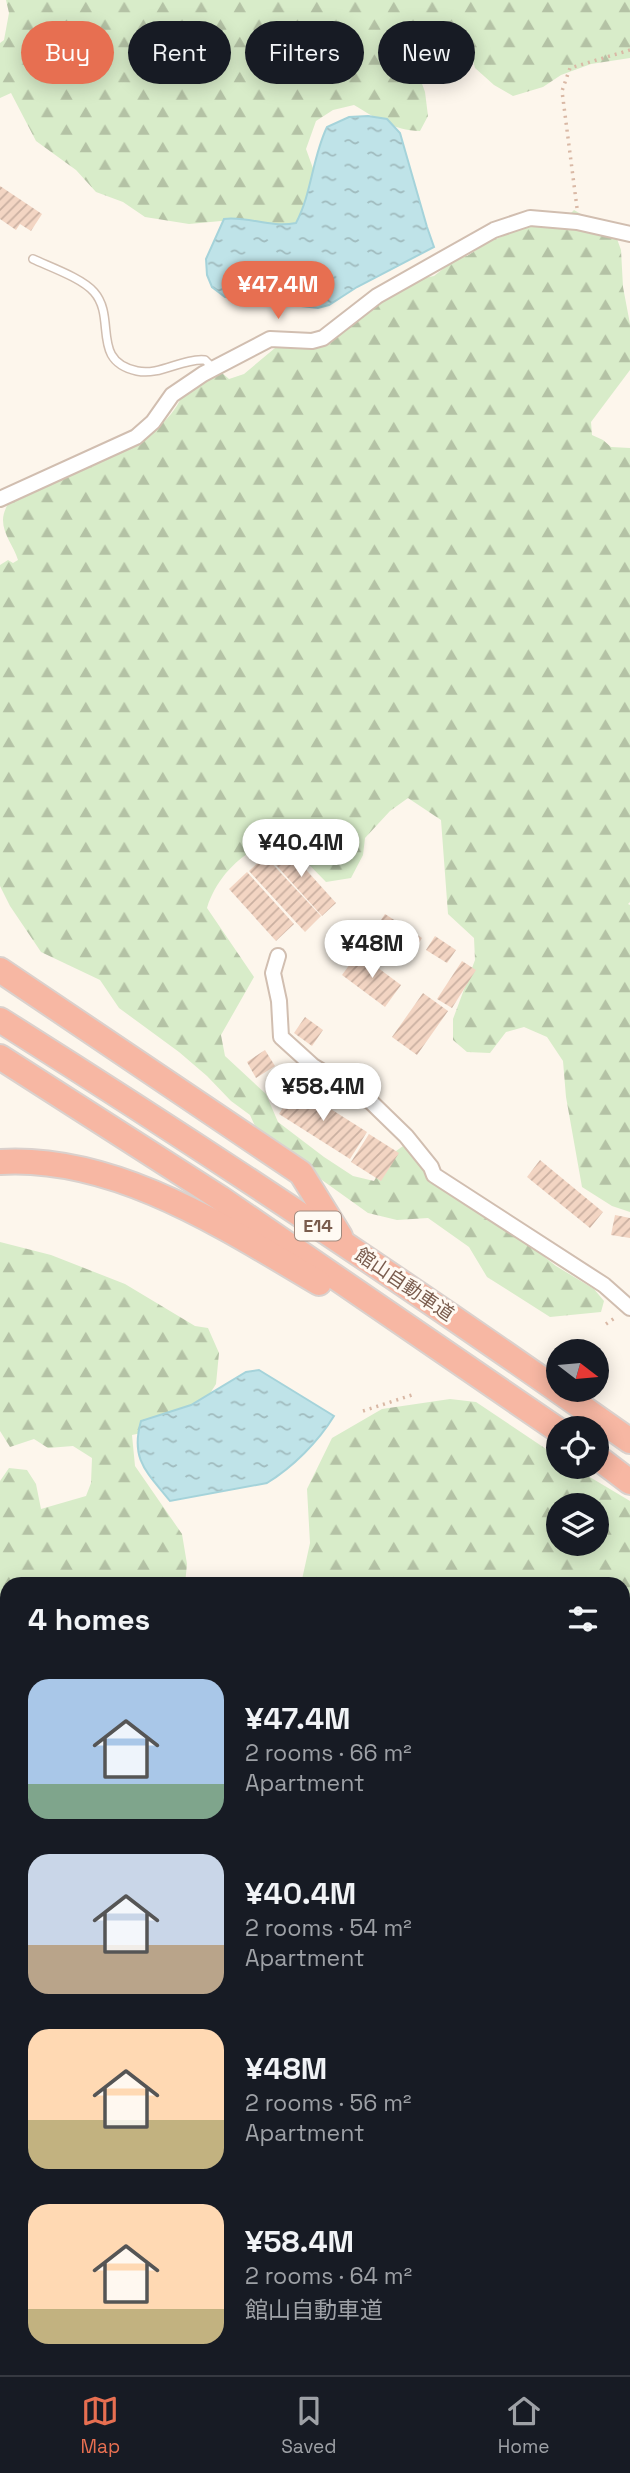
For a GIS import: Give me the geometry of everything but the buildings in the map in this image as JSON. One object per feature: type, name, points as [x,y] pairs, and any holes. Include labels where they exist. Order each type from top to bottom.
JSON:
[{"type":"highway","points":[[0,970],[301,1173],[346,1244]]},
{"type":"highway","name":"館山自動車道","points":[[0,1020],[346,1244],[484,1337],[630,1441]]},
{"type":"highway","name":"館山自動車道","points":[[0,1057],[220,1198],[546,1422]]},
{"type":"highway","points":[[0,1162],[37,1163],[93,1171],[211,1220],[500,1389]]},
{"type":"highway","points":[[609,1466],[630,1482]]},
{"type":"street","points":[[0,499],[136,437],[153,422],[172,395],[270,339],[312,341],[323,338],[377,296],[494,230],[530,218],[577,222],[630,234]]},
{"type":"street","points":[[278,956],[273,974],[279,1001],[281,1037],[313,1066],[370,1101],[406,1136],[431,1167],[434,1175],[604,1285],[630,1308]]},
{"type":"lane","points":[[33,259],[93,289],[103,307],[109,353],[119,364],[134,371],[146,372],[192,359],[205,360],[214,369]]},
{"type":"path","points":[[577,222],[562,91],[570,68],[630,50]]},
{"type":"path","points":[[363,1411],[415,1394]]},
{"type":"green space","points":[[6,0],[630,0],[630,58],[591,64],[561,75],[543,87],[513,96],[494,85],[475,68],[475,21],[378,21],[378,84],[422,84],[428,116],[420,131],[393,126],[354,105],[333,110],[316,121],[306,149],[319,185],[295,231],[221,221],[189,224],[145,217],[123,202],[96,192],[76,170],[36,141],[11,93],[0,98],[0,43],[4,40],[9,13]]},
{"type":"green space","points":[[574,210],[586,217],[598,218],[612,225],[621,250],[623,287],[630,324],[630,370],[591,422],[592,435],[611,447],[630,448],[630,1212],[612,1206],[582,1187],[566,1097],[563,1061],[547,1037],[524,1027],[506,1032],[490,1053],[467,1052],[453,1040],[453,1019],[475,960],[474,938],[448,914],[441,820],[408,798],[390,811],[365,838],[363,855],[351,878],[326,882],[283,838],[270,842],[246,855],[226,873],[207,908],[254,977],[221,1035],[225,1056],[266,1094],[278,1122],[353,1176],[374,1181],[388,1157],[403,1146],[556,1266],[594,1289],[604,1301],[601,1312],[550,1317],[487,1277],[469,1247],[428,1218],[397,1220],[368,1213],[259,1135],[250,1115],[231,1101],[179,1052],[119,1008],[100,980],[41,952],[0,886],[0,565],[8,560],[13,563],[18,560],[3,520],[15,495],[105,458],[146,436],[164,422],[177,405],[185,386],[222,373],[229,379],[244,374],[283,344],[313,349],[354,317],[420,279],[434,276],[458,257],[467,256],[487,243],[516,230],[569,215]]},
{"type":"green space","points":[[0,1242],[51,1255],[125,1284],[195,1326],[208,1328],[219,1353],[216,1384],[192,1422],[132,1435],[135,1466],[182,1534],[187,1564],[186,1577],[0,1577],[0,1481],[9,1468],[27,1470],[36,1484],[41,1509],[86,1496],[91,1483],[92,1458],[73,1446],[48,1448],[34,1439],[10,1447],[0,1431]]},
{"type":"green space","points":[[450,1399],[476,1402],[546,1449],[546,1479],[593,1479],[630,1501],[630,1577],[303,1577],[310,1543],[307,1489],[332,1438],[382,1409]]},
{"type":"water","points":[[349,117],[387,119],[400,133],[434,247],[357,287],[329,305],[318,308],[225,297],[212,287],[207,275],[206,259],[224,219],[296,223],[327,127]]},
{"type":"water","points":[[259,1370],[334,1416],[328,1426],[295,1462],[267,1483],[170,1501],[148,1473],[139,1456],[138,1434],[141,1421],[191,1405],[246,1372]]}]
